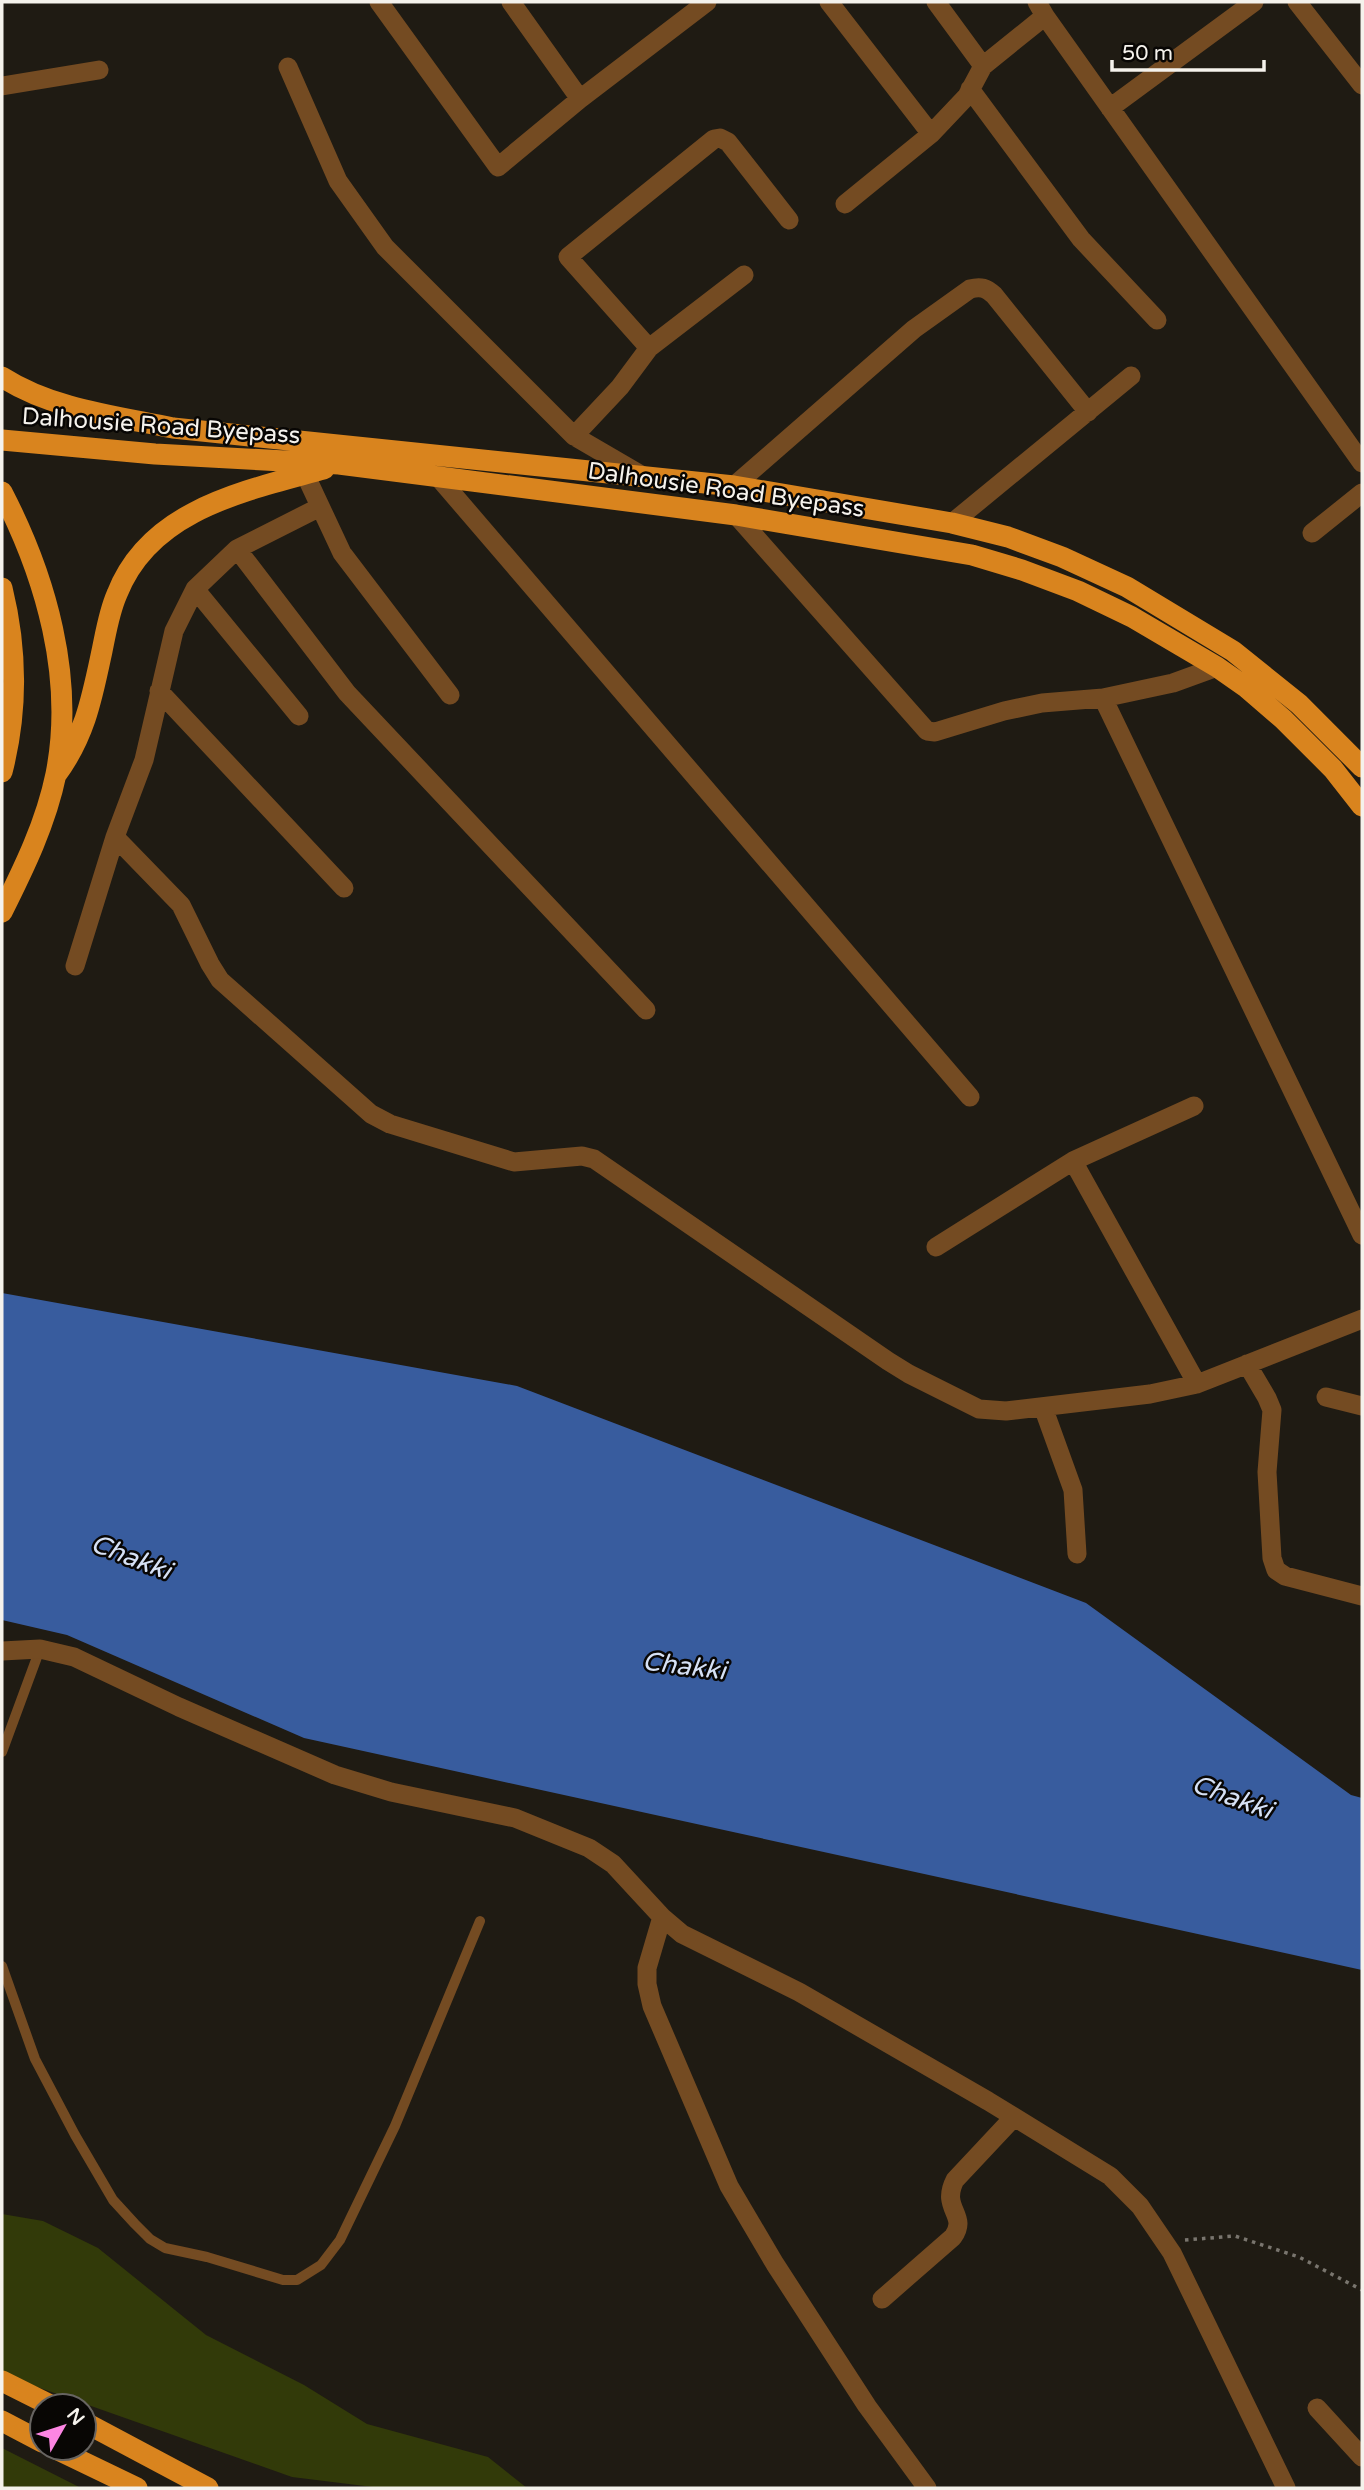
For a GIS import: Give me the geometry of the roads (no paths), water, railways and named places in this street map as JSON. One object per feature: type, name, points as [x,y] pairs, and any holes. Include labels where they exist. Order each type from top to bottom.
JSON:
[{"type":"highway","points":[[2,377],[42,397],[88,411],[173,428],[734,486],[952,523],[1008,537],[1062,557],[1118,583],[1233,651],[1299,704],[1362,767]]},
{"type":"highway","name":"Dalhousie Road Byepass","points":[[2,440],[155,454],[339,464],[736,515],[972,555],[1078,591],[1132,617],[1217,667],[1283,719],[1333,769],[1362,806]]},
{"type":"highway","points":[[56,775],[80,736],[90,706],[116,594],[130,568],[148,545],[194,511],[229,496],[339,464]]},
{"type":"highway","points":[[2,492],[40,584],[60,670],[63,702],[56,775],[29,858],[2,912]]},
{"type":"highway","points":[[2,588],[10,621],[14,710],[2,772]]},
{"type":"highway","points":[[2,2381],[28,2394]]},
{"type":"highway","points":[[2,2421],[28,2435]]},
{"type":"highway","points":[[98,2429],[208,2488]]},
{"type":"highway","points":[[83,2462],[137,2488]]},
{"type":"street","points":[[379,2],[498,167],[580,99],[707,2]]},
{"type":"street","points":[[511,2],[580,99]]},
{"type":"street","points":[[829,2],[931,134]]},
{"type":"street","points":[[936,2],[983,66]]},
{"type":"street","points":[[1111,108],[1254,2]]},
{"type":"street","points":[[1297,2],[1362,85]]},
{"type":"street","points":[[845,204],[931,134],[970,89],[983,66],[1041,9],[1362,463]]},
{"type":"street","points":[[288,67],[338,181],[385,247],[575,436],[641,475]]},
{"type":"street","points":[[2,86],[99,70]]},
{"type":"street","points":[[970,89],[1081,239],[1157,320]]},
{"type":"street","points":[[649,348],[568,257],[714,139],[720,138],[728,142],[789,220]]},
{"type":"street","points":[[575,436],[620,387],[649,348],[744,275]]},
{"type":"street","points":[[734,486],[914,329],[970,289],[978,287],[994,295],[1088,412]]},
{"type":"street","points":[[952,523],[1131,376]]},
{"type":"street","points":[[305,474],[342,552],[450,695]]},
{"type":"street","points":[[439,478],[970,1097]]},
{"type":"street","points":[[1312,533],[1362,493]]},
{"type":"street","points":[[75,966],[115,837],[144,761],[174,631],[195,589],[237,549],[320,507]]},
{"type":"street","points":[[736,515],[927,731],[935,732],[1004,711],[1042,703],[1103,698],[1173,683],[1217,667]]},
{"type":"street","points":[[237,549],[347,693],[646,1010]]},
{"type":"street","points":[[195,589],[299,716]]},
{"type":"street","points":[[159,691],[344,888]]},
{"type":"street","points":[[1103,698],[1362,1235]]},
{"type":"street","points":[[115,837],[181,905],[220,980],[371,1114],[390,1124],[514,1162],[582,1156],[594,1159],[909,1374],[979,1409],[1006,1411],[1043,1407],[1150,1394],[1197,1384],[1362,1319]]},
{"type":"street","points":[[936,1247],[1073,1161],[1194,1106]]},
{"type":"street","points":[[1073,1161],[1197,1384]]},
{"type":"street","points":[[1247,1364],[1272,1410],[1267,1472],[1272,1558],[1276,1570],[1285,1576],[1362,1596]]},
{"type":"street","points":[[1326,1397],[1362,1406]]},
{"type":"street","points":[[1043,1407],[1073,1490],[1077,1555]]},
{"type":"street","points":[[2,1651],[40,1649],[74,1657],[179,1707],[335,1775],[391,1792],[515,1818],[589,1848],[613,1864],[662,1917],[682,1934],[799,1992],[1110,2176],[1140,2206],[1165,2243],[1286,2488]]},
{"type":"street","points":[[662,1917],[647,1968],[652,2006],[729,2186],[775,2264],[867,2406],[927,2488]]},
{"type":"street","points":[[882,2299],[959,2229],[959,2221],[949,2200],[954,2180],[1014,2117]]},
{"type":"street","points":[[1317,2408],[1362,2456]]},
{"type":"lane","points":[[2,1752],[40,1649]]},
{"type":"lane","points":[[2,1966],[35,2059],[113,2200],[135,2224],[150,2239],[165,2248],[207,2257],[283,2280],[297,2280],[321,2265],[340,2240],[395,2126],[480,1921]]},
{"type":"water","name":"Chakki","points":[[2,1293],[517,1386],[1086,1603],[1351,1795],[1362,1798],[1362,1970],[304,1738],[67,1635],[2,1620]]}]
